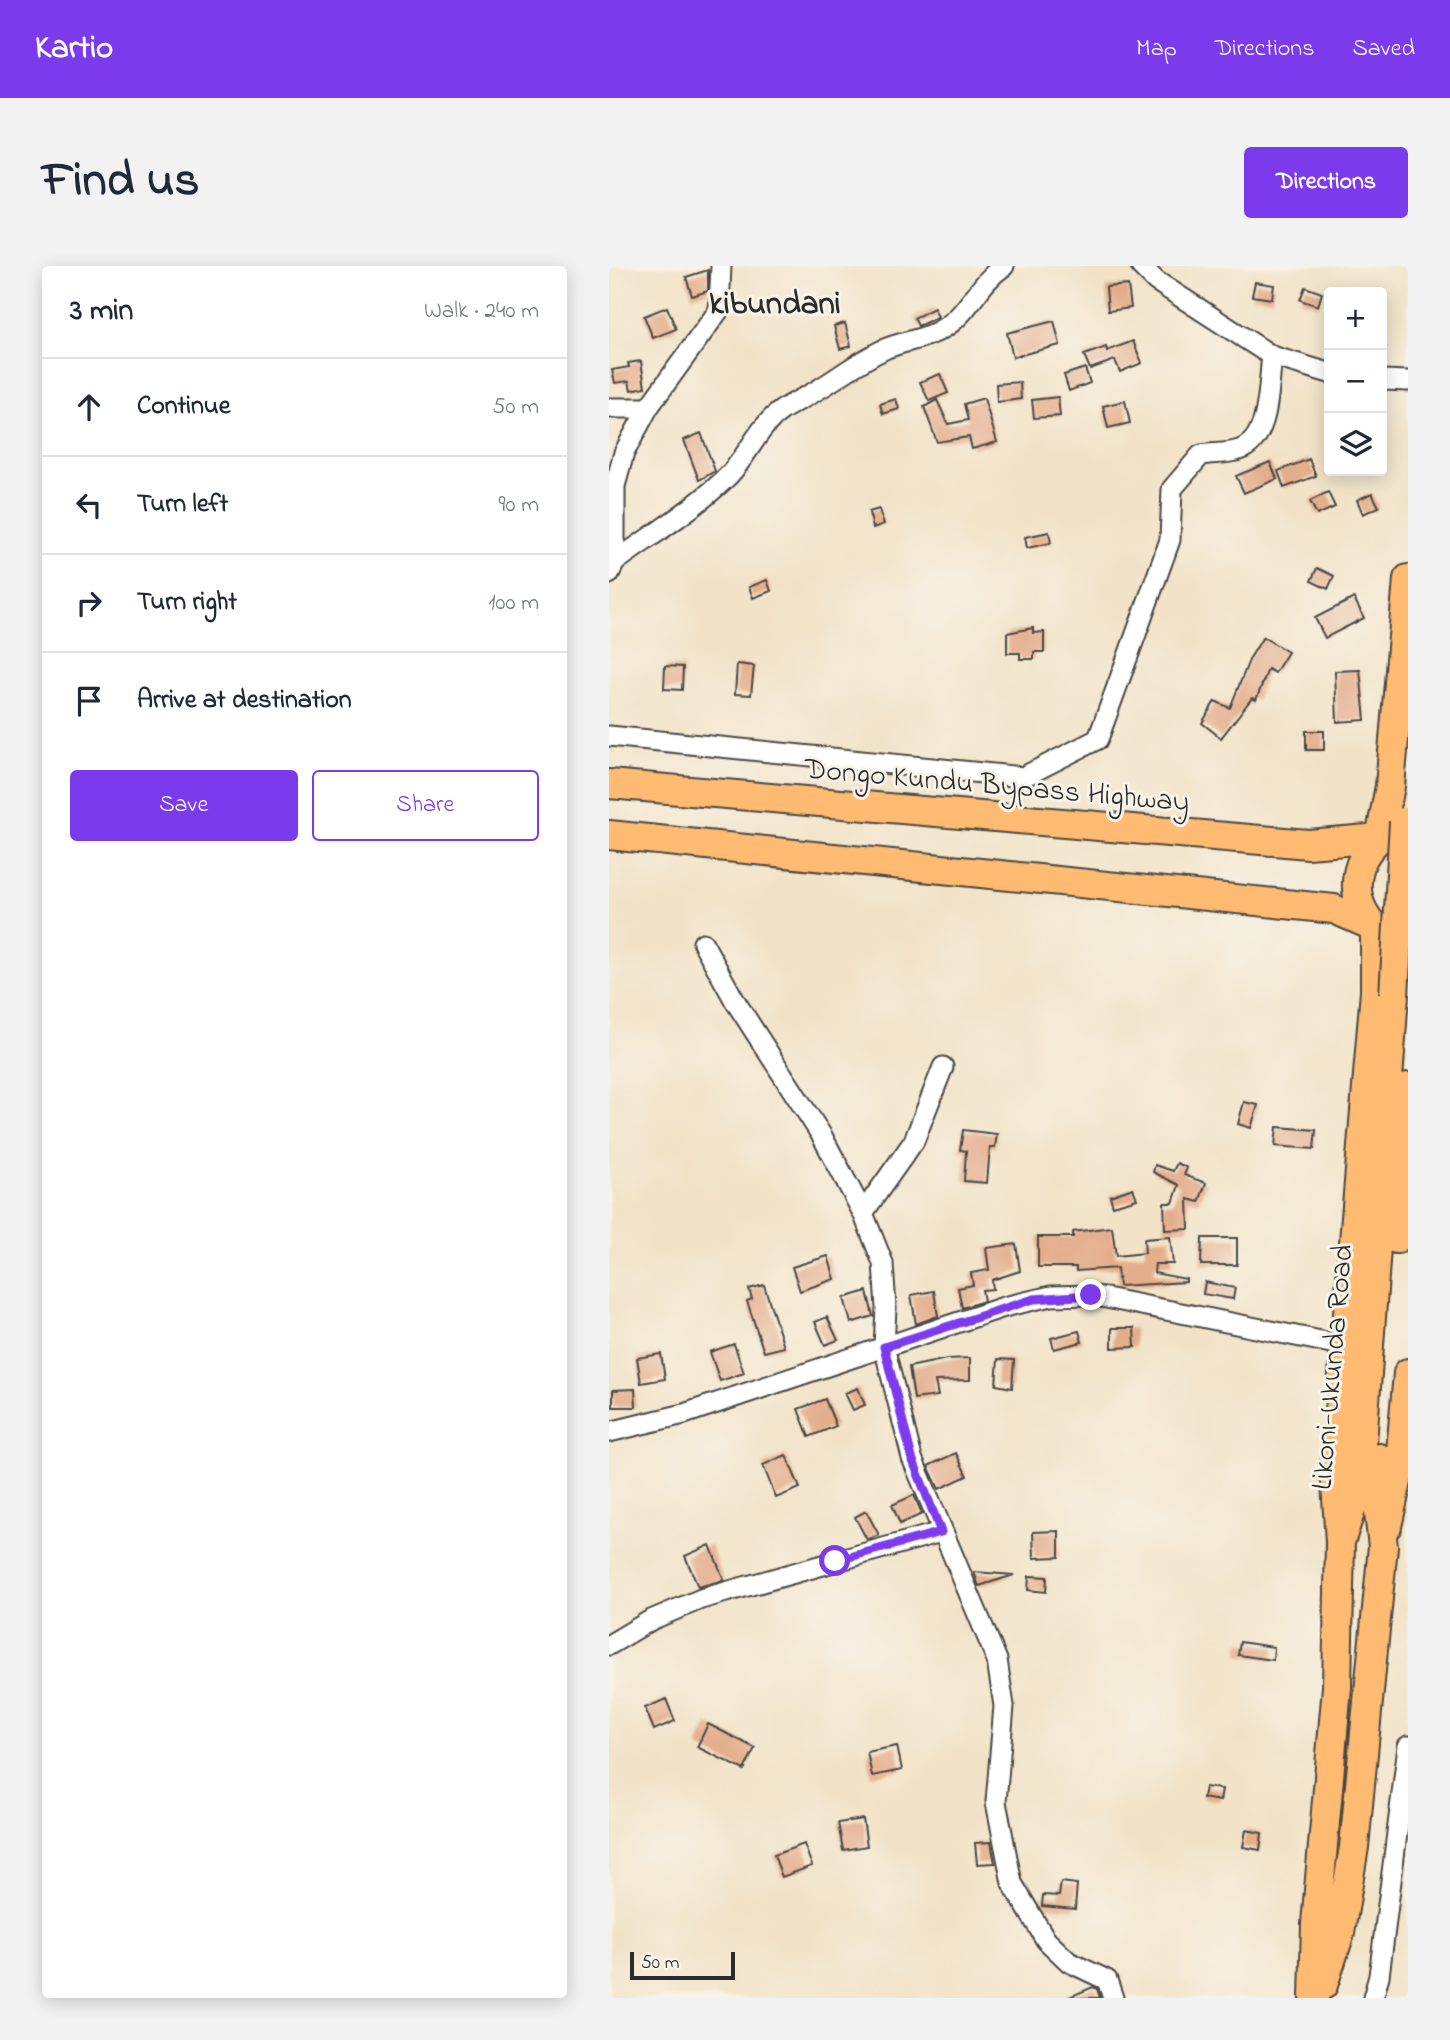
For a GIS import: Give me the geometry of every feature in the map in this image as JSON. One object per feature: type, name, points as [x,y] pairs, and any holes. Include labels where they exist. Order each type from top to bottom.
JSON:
[{"type":"highway","points":[[1340,1542],[1335,1469],[1375,991],[1375,927],[1361,909],[1356,887],[1360,864],[1380,838],[1390,786],[1408,579]]},
{"type":"highway","name":"Likoni-Ukunda Road","points":[[1316,1998],[1341,1933],[1354,1847],[1383,1546],[1368,1487],[1408,783]]},
{"type":"highway","name":"Dongo Kundu Bypass Highway","points":[[609,784],[1308,844],[1380,838],[1408,827]]},
{"type":"highway","points":[[609,835],[1334,909],[1375,927],[1394,939],[1408,942]]},
{"type":"highway","name":"Likoni-Ukunda Road","points":[[1316,1998],[1316,1924],[1337,1687],[1340,1542],[1368,1487],[1408,1087]]},
{"type":"highway","points":[[1383,1546],[1399,1473],[1408,1373]]},
{"type":"street","points":[[612,568],[615,486],[624,453],[648,408],[719,310],[721,266]]},
{"type":"street","points":[[612,568],[704,497],[729,474],[751,448],[761,428],[782,410],[820,389],[850,366],[887,348],[939,331],[959,319],[979,287],[1004,266]]},
{"type":"street","points":[[1141,266],[1156,281],[1272,356],[1324,372]]},
{"type":"street","points":[[609,736],[1023,777],[1098,739],[1170,540],[1173,489],[1201,455],[1238,451],[1253,444],[1263,426],[1272,356]]},
{"type":"street","points":[[1387,380],[1408,381]]},
{"type":"street","points":[[609,408],[648,408]]},
{"type":"street","points":[[703,943],[822,1136],[863,1213],[883,1263],[886,1308],[884,1347],[912,1458],[997,1660],[1004,1706],[996,1802],[1012,1883],[1046,1940],[1069,1962],[1107,1980],[1113,1998]]},
{"type":"street","points":[[863,1213],[914,1141],[943,1067]]},
{"type":"street","points":[[609,1432],[684,1414],[1004,1307],[1064,1294],[1091,1295],[1346,1346]]},
{"type":"street","points":[[609,1645],[651,1620],[701,1599],[941,1532]]},
{"type":"street","points":[[1373,1998],[1379,1976],[1408,1746]]},
{"type":"building","points":[[708,270],[708,291],[692,296],[686,277]]},
{"type":"building","points":[[1255,282],[1274,285],[1272,299],[1252,296]]},
{"type":"building","points":[[1128,285],[1131,308],[1108,311],[1106,287]]},
{"type":"building","points":[[1305,287],[1322,293],[1318,306],[1300,300]]},
{"type":"building","points":[[667,307],[676,329],[653,338],[644,316]]},
{"type":"building","points":[[934,308],[938,317],[918,326],[914,318]]},
{"type":"building","points":[[1054,321],[1060,345],[1013,357],[1007,333]]},
{"type":"building","points":[[845,323],[851,346],[840,349],[834,326]]},
{"type":"building","points":[[1133,341],[1142,363],[1120,372],[1115,360],[1090,369],[1084,355],[1106,347],[1107,351]]},
{"type":"building","points":[[641,361],[645,387],[631,390],[629,381],[615,383],[612,370],[629,367],[628,363]]},
{"type":"building","points":[[1085,368],[1090,383],[1069,391],[1064,375]]},
{"type":"building","points":[[940,374],[948,393],[929,401],[920,382]]},
{"type":"building","points":[[1020,382],[1021,399],[997,402],[996,384]]},
{"type":"building","points":[[1058,397],[1060,416],[1034,418],[1032,400]]},
{"type":"building","points":[[984,398],[997,442],[972,449],[969,437],[937,442],[924,407],[937,400],[948,424],[968,420],[964,404]]},
{"type":"building","points":[[896,399],[899,409],[883,414],[880,404]]},
{"type":"building","points":[[1125,401],[1130,423],[1108,428],[1103,406]]},
{"type":"building","points":[[701,433],[715,471],[699,480],[684,440]]},
{"type":"building","points":[[1309,459],[1316,476],[1284,488],[1278,471]]},
{"type":"building","points":[[1270,462],[1277,479],[1244,493],[1236,476]]},
{"type":"building","points":[[1328,492],[1335,507],[1317,515],[1310,501]]},
{"type":"building","points":[[1372,493],[1379,507],[1363,514],[1357,500]]},
{"type":"building","points":[[879,509],[884,524],[873,528],[869,512]]},
{"type":"building","points":[[1049,532],[1051,543],[1027,548],[1025,537]]},
{"type":"building","points":[[1317,568],[1334,576],[1328,589],[1311,581]]},
{"type":"building","points":[[767,580],[771,591],[753,598],[749,587]]},
{"type":"building","points":[[1354,598],[1364,618],[1325,638],[1315,618]]},
{"type":"building","points":[[1033,628],[1033,633],[1044,632],[1044,652],[1034,652],[1034,659],[1020,659],[1020,653],[1007,653],[1007,633]]},
{"type":"building","points":[[1263,637],[1288,652],[1275,673],[1268,669],[1256,700],[1252,698],[1221,738],[1202,723],[1215,701],[1230,708],[1250,658]]},
{"type":"building","points":[[737,664],[754,666],[751,695],[735,694]]},
{"type":"building","points":[[665,666],[683,667],[682,690],[664,689]]},
{"type":"building","points":[[1360,670],[1365,720],[1337,722],[1335,671]]},
{"type":"building","points":[[1306,731],[1324,731],[1324,750],[1306,750]]},
{"type":"building","points":[[1244,1102],[1258,1105],[1251,1128],[1238,1124]]},
{"type":"building","points":[[1277,1127],[1316,1130],[1314,1149],[1275,1146]]},
{"type":"building","points":[[963,1130],[997,1134],[995,1147],[990,1147],[987,1183],[964,1181],[966,1151],[960,1150]]},
{"type":"building","points":[[1177,1163],[1187,1168],[1184,1175],[1206,1183],[1199,1202],[1188,1199],[1189,1229],[1165,1230],[1164,1203],[1173,1203],[1179,1185],[1153,1172],[1155,1165],[1173,1171]]},
{"type":"building","points":[[1133,1188],[1137,1199],[1113,1206],[1110,1196]]},
{"type":"building","points":[[1112,1227],[1116,1256],[1145,1253],[1144,1239],[1170,1237],[1173,1264],[1155,1264],[1154,1273],[1186,1279],[1186,1282],[1119,1286],[1117,1268],[1076,1271],[1076,1267],[1038,1267],[1038,1237],[1073,1237],[1073,1232]]},
{"type":"building","points":[[1202,1238],[1237,1238],[1237,1265],[1201,1265]]},
{"type":"building","points":[[1016,1244],[1020,1271],[992,1280],[993,1289],[982,1290],[984,1301],[962,1308],[958,1288],[973,1285],[971,1273],[989,1270],[986,1248]]},
{"type":"building","points":[[828,1256],[835,1279],[800,1291],[792,1267]]},
{"type":"building","points":[[1205,1282],[1235,1288],[1233,1299],[1203,1294]]},
{"type":"building","points":[[764,1285],[784,1347],[764,1352],[747,1301],[752,1299],[749,1289]]},
{"type":"building","points":[[867,1291],[873,1316],[851,1323],[844,1298]]},
{"type":"building","points":[[934,1291],[938,1316],[916,1324],[911,1295]]},
{"type":"building","points":[[827,1317],[838,1340],[825,1345],[815,1322]]},
{"type":"building","points":[[1112,1328],[1134,1328],[1135,1347],[1112,1348]]},
{"type":"building","points":[[1079,1331],[1082,1342],[1054,1349],[1051,1338]]},
{"type":"building","points":[[734,1344],[744,1373],[720,1381],[710,1352]]},
{"type":"building","points":[[661,1354],[665,1379],[641,1383],[637,1358]]},
{"type":"building","points":[[970,1358],[970,1380],[935,1381],[938,1396],[914,1399],[909,1367],[947,1359]]},
{"type":"building","points":[[998,1359],[1014,1360],[1012,1388],[996,1385]]},
{"type":"building","points":[[858,1388],[865,1405],[853,1410],[845,1393]]},
{"type":"building","points":[[635,1389],[636,1407],[613,1407],[613,1390]]},
{"type":"building","points":[[825,1399],[836,1426],[809,1437],[798,1409]]},
{"type":"building","points":[[956,1453],[967,1476],[939,1489],[928,1466]]},
{"type":"building","points":[[786,1455],[800,1488],[776,1498],[763,1465]]},
{"type":"building","points":[[914,1495],[922,1514],[900,1524],[892,1505]]},
{"type":"building","points":[[866,1511],[879,1535],[867,1540],[855,1517]]},
{"type":"building","points":[[1059,1531],[1059,1557],[1034,1558],[1033,1532]]},
{"type":"building","points":[[710,1545],[724,1580],[698,1587],[685,1556]]},
{"type":"building","points":[[974,1572],[1014,1575],[979,1586]]},
{"type":"building","points":[[1029,1576],[1047,1577],[1046,1592],[1028,1590]]},
{"type":"building","points":[[1240,1642],[1274,1647],[1273,1660],[1238,1655]]},
{"type":"building","points":[[666,1699],[675,1721],[654,1730],[645,1708]]},
{"type":"building","points":[[708,1724],[755,1748],[744,1770],[697,1747]]},
{"type":"building","points":[[897,1746],[902,1770],[872,1776],[867,1752]]},
{"type":"building","points":[[1205,1787],[1222,1789],[1220,1801],[1203,1798]]},
{"type":"building","points":[[863,1819],[867,1846],[843,1850],[838,1823]]},
{"type":"building","points":[[1246,1830],[1262,1833],[1260,1850],[1243,1847]]},
{"type":"building","points":[[991,1842],[995,1863],[977,1864],[975,1843]]},
{"type":"building","points":[[804,1844],[812,1866],[782,1877],[774,1855]]},
{"type":"building","points":[[1061,1882],[1077,1884],[1075,1909],[1042,1906],[1043,1895],[1059,1896]]},
{"type":"building","points":[[1093,1987],[1097,1989],[1100,1998],[1067,1998]]},
{"type":"district","name":"kibundani","points":[[775,301]]},
{"type":"route","points":[[835,1561],[941,1532],[912,1458],[893,1393],[884,1347],[1034,1299],[1064,1294],[1091,1295]]}]
